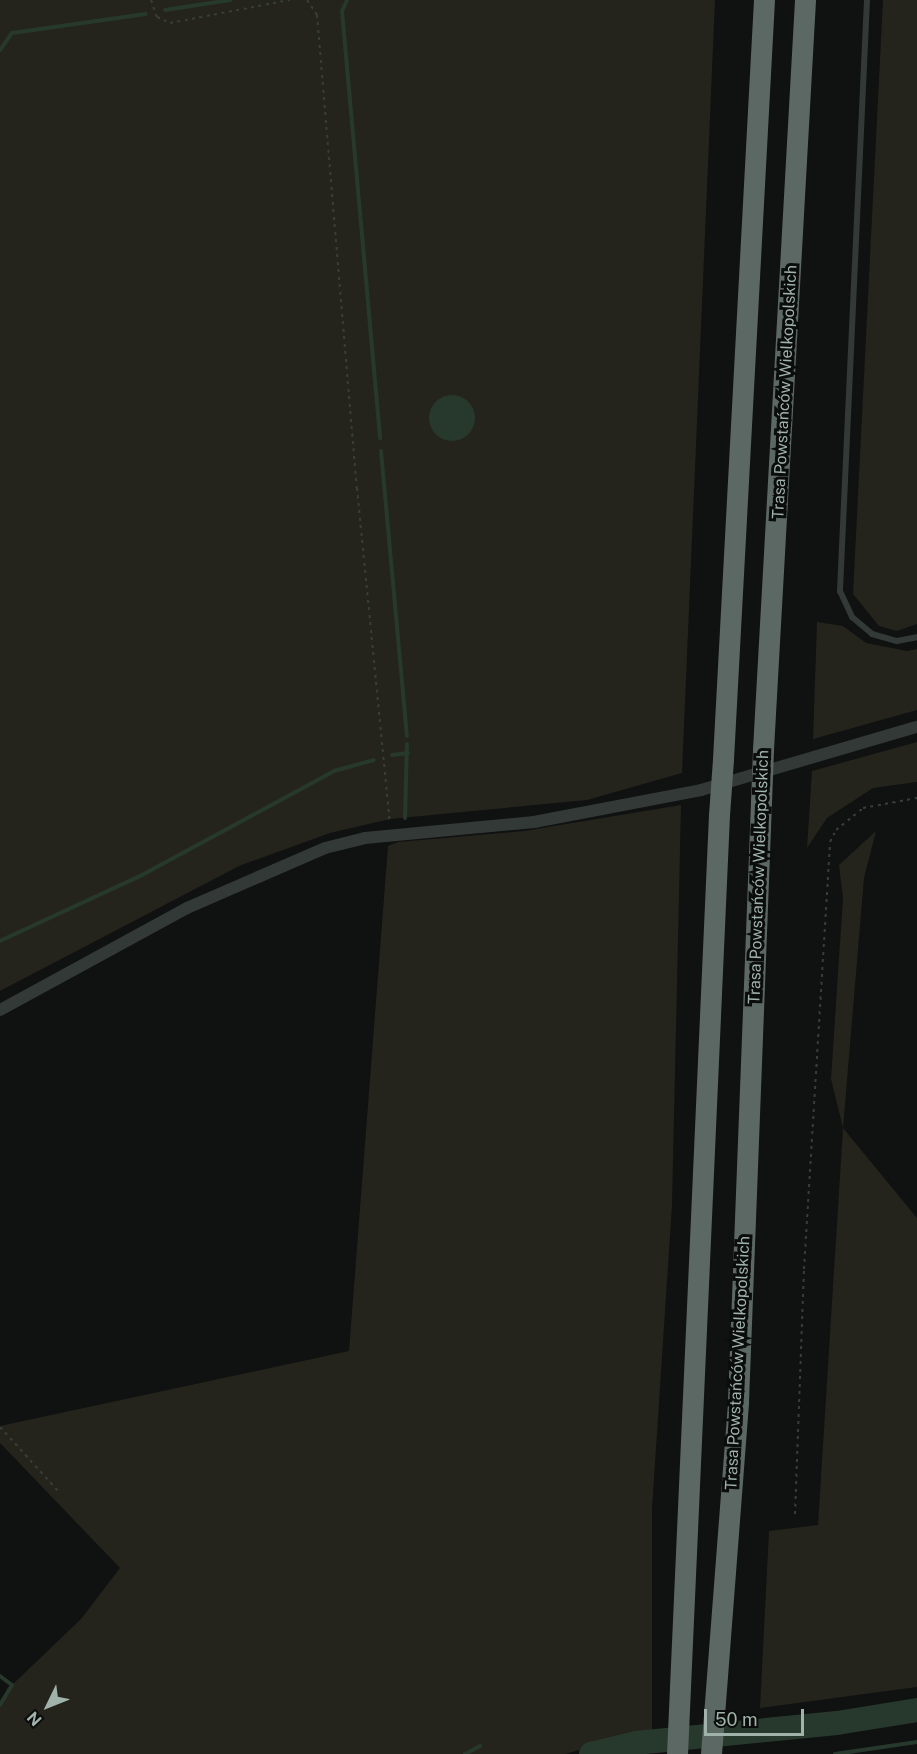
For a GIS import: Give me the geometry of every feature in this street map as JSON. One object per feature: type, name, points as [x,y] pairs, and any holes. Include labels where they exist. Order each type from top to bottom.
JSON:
[{"type":"highway","points":[[677,1754],[719,815],[764,0]]},
{"type":"highway","name":"Trasa Powstańców Wielkopolskich","points":[[711,1754],[717,1647],[739,1389],[763,748],[805,0]]},
{"type":"street","points":[[0,1010],[231,886],[326,848],[392,835],[534,822],[701,789],[917,727]]},
{"type":"lane","points":[[867,0],[840,591],[852,617],[872,634],[897,641],[917,637]]},
{"type":"path","points":[[151,0],[158,17],[170,23],[290,0]]},
{"type":"path","points":[[307,0],[317,15],[357,488],[392,835]]},
{"type":"path","points":[[795,1514],[804,1269],[830,842],[836,830],[863,808],[917,798]]},
{"type":"path","points":[[0,1428],[59,1492]]},
{"type":"shaded area","points":[[0,0],[715,0],[682,773],[587,800],[390,819],[330,833],[239,866],[0,991]]},
{"type":"shaded area","points":[[883,0],[917,0],[917,624],[897,631],[879,626],[853,594]]},
{"type":"shaded area","points":[[452,395],[461,396],[468,402],[474,409],[474,427],[468,434],[461,440],[452,441],[443,440],[436,434],[430,427],[429,418],[430,409],[436,402],[443,396]]},
{"type":"shaded area","points":[[817,622],[843,626],[866,643],[907,651],[917,649],[917,710],[813,739]]},
{"type":"shaded area","points":[[917,742],[917,782],[873,788],[827,818],[807,848],[812,771]]},
{"type":"shaded area","points":[[681,805],[672,1205],[652,1509],[652,1730],[565,1754],[0,1754],[0,1705],[12,1685],[81,1619],[120,1568],[0,1443],[0,1426],[349,1351],[388,846],[398,842],[524,831]]},
{"type":"shaded area","points":[[876,831],[864,878],[843,1128],[831,1079],[843,898],[839,865]]},
{"type":"shaded area","points":[[843,1128],[917,1218],[917,1687],[760,1708],[769,1531],[818,1525]]},
{"type":"waterway","points":[[165,10],[230,0]]},
{"type":"waterway","points":[[347,0],[342,11],[380,438]]},
{"type":"waterway","points":[[0,50],[12,33],[146,14]]},
{"type":"waterway","points":[[381,451],[407,736]]},
{"type":"waterway","points":[[405,818],[407,744]]},
{"type":"waterway","points":[[392,755],[408,753]]},
{"type":"waterway","points":[[0,941],[142,875],[334,771],[374,760]]},
{"type":"waterway","points":[[0,1676],[12,1685],[0,1705]]},
{"type":"waterway","points":[[591,1754],[636,1743],[837,1723],[917,1710]]},
{"type":"waterway","points":[[835,1754],[917,1742]]},
{"type":"waterway","points":[[465,1754],[480,1746]]}]
